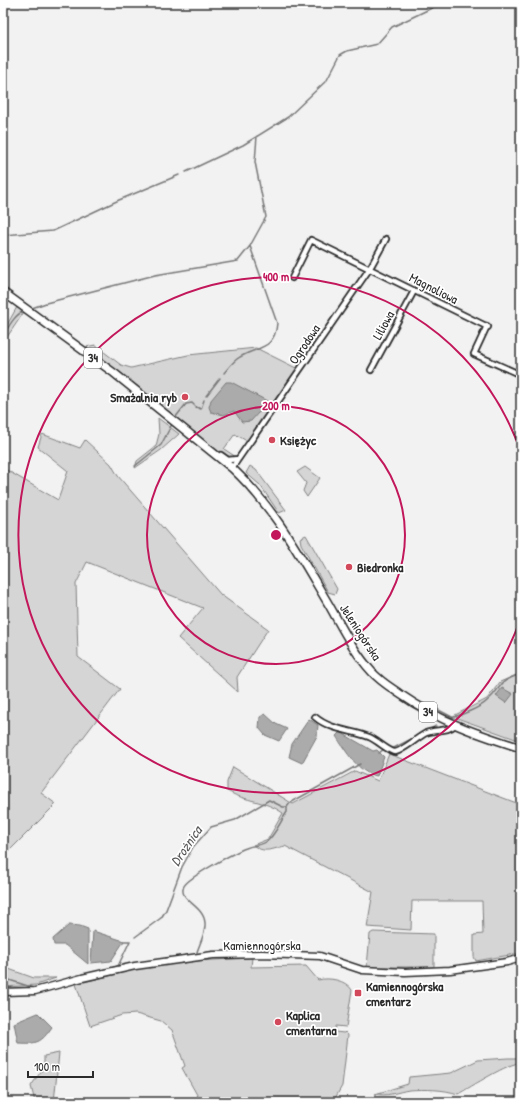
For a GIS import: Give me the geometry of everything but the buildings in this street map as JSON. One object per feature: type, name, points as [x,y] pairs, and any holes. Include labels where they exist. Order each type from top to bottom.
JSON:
[{"type":"main road","name":"34","points":[[3,292],[114,373],[232,468]]},
{"type":"main road","name":"Jeleniogórska","points":[[232,468],[250,484],[275,516],[353,646],[372,672],[384,683],[417,706],[455,725],[521,748]]},
{"type":"street","name":"Ogrodowa","points":[[232,468],[370,268],[386,239]]},
{"type":"street","name":"Magnoliowa","points":[[292,278],[311,240],[488,326],[474,354],[521,376]]},
{"type":"street","name":"Liliowa","points":[[371,370],[414,291]]},
{"type":"street","points":[[203,444],[228,460],[238,459]]},
{"type":"street","points":[[315,717],[327,726],[357,732],[378,741],[390,752],[397,752],[424,734],[433,730],[452,728],[455,725]]},
{"type":"street","name":"Kamiennogórska","points":[[3,992],[35,991],[82,978],[135,966],[213,955],[262,954],[320,956],[362,970],[405,972],[450,970],[507,962],[521,958]]},
{"type":"shaded area","points":[[17,307],[24,312],[3,343],[3,332]]},
{"type":"shaded area","points":[[95,345],[121,365],[131,368],[188,355],[256,348],[298,369],[249,440],[245,440],[235,434],[224,449],[236,457],[229,458],[224,456],[86,347]]},
{"type":"shaded area","points":[[226,382],[231,382],[267,401],[268,408],[258,413],[251,421],[242,422],[234,411],[224,415],[211,412],[209,407],[211,400]]},
{"type":"shaded area","points":[[158,418],[179,434],[161,450],[135,468],[137,461],[156,446],[159,434]]},
{"type":"shaded area","points":[[42,434],[80,448],[85,440],[111,464],[118,476],[221,595],[268,629],[237,677],[238,692],[178,638],[203,608],[87,562],[76,584],[78,657],[120,689],[41,793],[56,804],[9,851],[3,845],[3,468],[58,500],[68,471],[38,447]]},
{"type":"shaded area","points":[[250,466],[256,470],[286,510],[279,513],[260,485],[246,473]]},
{"type":"shaded area","points":[[305,467],[320,478],[307,497],[303,491],[306,483],[297,472]]},
{"type":"shaded area","points":[[306,535],[337,589],[335,594],[328,592],[301,544],[300,538]]},
{"type":"shaded area","points":[[521,673],[521,741],[457,718],[455,715],[487,699],[500,682]]},
{"type":"shaded area","points":[[502,688],[513,694],[506,703],[496,696]]},
{"type":"shaded area","points":[[265,714],[276,724],[287,729],[279,741],[265,735],[259,728],[260,717]]},
{"type":"shaded area","points":[[309,719],[318,725],[317,736],[302,763],[289,757],[292,744]]},
{"type":"shaded area","points":[[340,732],[373,751],[377,750],[384,757],[377,776],[364,771],[358,766],[336,736]]},
{"type":"shaded area","points":[[389,754],[519,804],[521,799],[521,953],[476,961],[474,957],[474,935],[483,934],[482,901],[412,901],[411,930],[367,927],[373,892],[285,846],[265,850],[257,848],[253,845],[268,839],[283,813],[262,803],[234,795],[227,791],[227,782],[233,767],[293,804],[355,771],[378,781]]},
{"type":"shaded area","points":[[69,925],[80,926],[88,929],[88,964],[65,945],[54,945],[53,939]]},
{"type":"shaded area","points":[[93,931],[124,941],[111,961],[91,963]]},
{"type":"shaded area","points":[[373,932],[434,934],[434,967],[367,967],[370,934]]},
{"type":"shaded area","points":[[252,958],[251,967],[306,966],[318,980],[337,980],[346,984],[352,990],[346,1027],[336,1026],[335,1032],[345,1032],[348,1035],[342,1086],[334,1100],[325,1102],[201,1102],[182,1068],[185,1066],[172,1030],[161,1021],[136,1014],[122,1015],[90,1026],[76,984],[137,969],[194,961]]},
{"type":"shaded area","points":[[3,967],[34,978],[56,978],[36,985],[3,987]]},
{"type":"shaded area","points":[[38,1013],[52,1027],[45,1036],[34,1043],[18,1043],[14,1023]]},
{"type":"shaded area","points":[[59,1053],[54,1102],[35,1102],[31,1086],[44,1067],[44,1056]]},
{"type":"shaded area","points":[[521,1058],[521,1063],[508,1066],[458,1094],[440,1090],[409,1090],[388,1095],[375,1094],[408,1084],[409,1077],[451,1073],[478,1060]]},
{"type":"waterway","points":[[186,172],[243,145],[288,117],[327,80],[340,55],[347,51],[377,44],[392,27],[442,3]]},
{"type":"waterway","points":[[257,136],[255,162],[266,217]]},
{"type":"waterway","points":[[3,235],[53,231],[119,200],[179,175]]},
{"type":"waterway","points":[[224,373],[237,359],[268,344],[275,332],[277,323],[250,246],[266,217]]},
{"type":"waterway","points":[[32,308],[46,303],[155,275],[238,261],[250,246]]},
{"type":"waterway","points":[[3,336],[14,319],[24,311]]},
{"type":"waterway","points":[[206,396],[220,378]]},
{"type":"waterway","points":[[175,418],[186,404],[192,403],[201,409],[204,400]]},
{"type":"waterway","points":[[135,466],[161,445],[172,424]]},
{"type":"waterway","name":"Drożnica","points":[[451,718],[484,704],[504,682],[521,674]]},
{"type":"waterway","points":[[431,706],[452,717]]},
{"type":"waterway","name":"Drożnica","points":[[429,730],[436,726]]},
{"type":"waterway","name":"Drożnica","points":[[392,749],[417,736]]},
{"type":"waterway","name":"Drożnica","points":[[379,753],[384,749]]},
{"type":"waterway","name":"Drożnica","points":[[135,937],[161,918],[166,910],[182,867],[193,847],[211,827],[235,820],[269,800],[283,807],[287,807],[290,803],[360,764]]},
{"type":"waterway","points":[[197,952],[204,934],[204,917],[184,895],[184,886],[194,877],[232,854],[251,846],[266,842],[278,828],[287,812],[287,807]]},
{"type":"waterway","name":"Drożnica","points":[[87,974],[118,966],[130,941],[124,941]]},
{"type":"waterway","name":"Drożnica","points":[[3,978],[34,988],[39,987]]},
{"type":"place","name":"Smażalnia ryb","points":[[185,397]]},
{"type":"place","name":"Księżyc","points":[[272,440]]},
{"type":"place","name":"Biedronka","points":[[349,567]]},
{"type":"place","name":"Kamiennogórska cmentarz","points":[[358,993]]},
{"type":"place","name":"Kaplica cmentarna","points":[[278,1022]]}]
